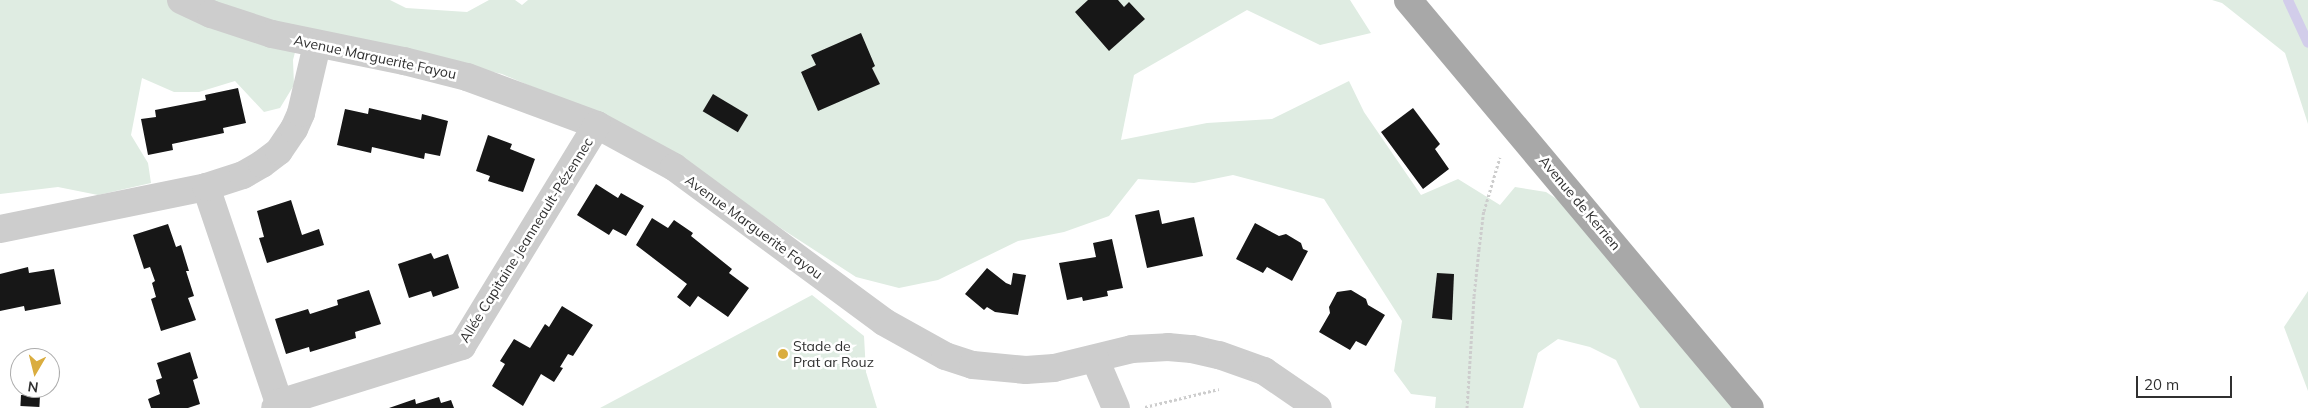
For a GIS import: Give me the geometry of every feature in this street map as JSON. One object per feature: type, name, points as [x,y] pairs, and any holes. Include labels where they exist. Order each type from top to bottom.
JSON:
[{"type":"main road","name":"Avenue de Kerrien","points":[[1408,0],[1750,408]]},
{"type":"street","name":"Avenue Marguerite Fayou","points":[[181,0],[239,25],[317,45],[404,61],[467,77],[596,126],[674,168],[884,322],[945,356],[973,365],[1026,370],[1054,368],[1132,350],[1176,348],[1219,355],[1264,371],[1318,408]]},
{"type":"street","points":[[0,229],[206,187],[243,175],[278,151],[286,142],[301,113],[317,45]]},
{"type":"street","name":"Allée Capitaine Jeanneault-Pézennec","points":[[277,405],[462,346],[596,126]]},
{"type":"street","points":[[206,187],[277,405]]},
{"type":"street","points":[[1095,359],[1116,408]]},
{"type":"path","points":[[1468,408],[1474,296],[1484,210],[1512,122]]},
{"type":"path","points":[[1141,408],[1227,387],[1264,371]]},
{"type":"shaded area","points":[[0,0],[390,0],[406,8],[467,12],[489,0],[515,0],[522,5],[528,0],[1350,0],[1371,33],[1320,45],[1247,10],[1134,75],[1121,140],[1207,123],[1272,119],[1349,81],[1364,112],[1421,195],[1458,179],[1500,205],[1515,187],[1546,192],[1563,203],[1738,408],[1640,408],[1616,360],[1590,347],[1558,339],[1538,353],[1523,408],[1435,408],[1436,397],[1411,394],[1394,371],[1402,321],[1324,199],[1233,175],[1194,183],[1138,179],[1109,216],[1064,232],[1018,241],[938,280],[899,288],[856,277],[782,229],[687,162],[587,110],[502,74],[301,29],[293,60],[294,85],[280,108],[264,112],[235,81],[199,92],[174,92],[142,78],[131,135],[148,163],[151,183],[98,195],[58,187],[0,194]]},
{"type":"shaded area","points":[[2212,0],[2308,0],[2308,124],[2285,53],[2222,3]]},
{"type":"shaded area","points":[[2308,291],[2308,391],[2284,327]]},
{"type":"shaded area","name":"Stade de Prat ar Rouz","points":[[812,295],[864,336],[866,372],[877,408],[600,408]]},
{"type":"building","points":[[1088,0],[1118,0],[1124,7],[1129,2],[1145,19],[1109,51],[1075,12]]},
{"type":"building","points":[[861,33],[875,66],[872,68],[880,84],[818,111],[801,72],[816,65],[811,55]]},
{"type":"building","points":[[238,88],[246,123],[223,128],[224,133],[172,144],[173,150],[148,155],[141,119],[156,117],[155,110],[206,100],[205,95]]},
{"type":"building","points":[[713,94],[748,115],[738,132],[703,111]]},
{"type":"building","points":[[369,108],[421,120],[422,114],[448,121],[440,156],[425,153],[424,159],[372,147],[371,153],[337,145],[345,109],[368,114]]},
{"type":"building","points":[[1413,108],[1440,144],[1435,149],[1449,169],[1423,189],[1381,132]]},
{"type":"building","points":[[488,135],[512,144],[510,149],[535,159],[523,192],[488,181],[490,176],[476,171]]},
{"type":"building","points":[[596,184],[618,198],[621,193],[644,206],[626,236],[613,229],[609,235],[577,215]]},
{"type":"building","points":[[291,200],[302,235],[319,229],[324,245],[267,263],[259,238],[264,237],[257,211]]},
{"type":"building","points":[[1159,210],[1162,224],[1194,217],[1203,256],[1147,268],[1135,215]]},
{"type":"building","points":[[652,218],[668,228],[674,220],[693,233],[691,236],[732,269],[729,273],[749,288],[728,317],[698,296],[690,307],[677,297],[687,284],[636,245]]},
{"type":"building","points":[[1255,223],[1279,236],[1286,234],[1301,243],[1303,249],[1308,251],[1292,281],[1267,267],[1263,273],[1236,259]]},
{"type":"building","points":[[168,224],[176,247],[181,245],[189,271],[186,271],[194,296],[188,298],[196,320],[161,331],[151,299],[156,297],[152,283],[155,281],[150,267],[144,269],[133,235]]},
{"type":"building","points":[[1112,239],[1123,288],[1107,291],[1108,296],[1083,301],[1082,297],[1067,300],[1059,263],[1096,257],[1093,243]]},
{"type":"building","points":[[431,253],[434,259],[448,254],[459,288],[433,297],[431,291],[409,298],[398,264]]},
{"type":"building","points":[[28,267],[29,273],[54,269],[61,304],[25,311],[24,306],[0,311],[0,274]]},
{"type":"building","points":[[987,268],[1011,285],[1013,273],[1026,275],[1018,315],[995,312],[987,307],[984,310],[965,294]]},
{"type":"building","points":[[1437,273],[1454,274],[1452,320],[1432,318]]},
{"type":"building","points":[[369,290],[381,324],[355,332],[356,338],[310,352],[309,347],[286,354],[275,319],[308,309],[310,314],[338,305],[337,300]]},
{"type":"building","points":[[1351,290],[1366,299],[1368,305],[1385,315],[1366,346],[1356,341],[1350,350],[1319,332],[1330,313],[1329,307],[1337,292]]},
{"type":"building","points":[[562,306],[593,325],[573,356],[568,354],[560,367],[563,368],[554,382],[541,374],[523,406],[492,386],[505,364],[500,361],[514,339],[530,348],[545,324],[549,327]]},
{"type":"building","points":[[190,352],[198,378],[193,380],[200,404],[188,408],[151,408],[148,399],[160,394],[156,380],[162,378],[157,363]]},
{"type":"building","points":[[439,397],[441,403],[451,400],[454,408],[389,408],[415,399],[416,404]]},
{"type":"building","points":[[21,398],[40,398],[39,407],[20,406]]},
{"type":"waterway","points":[[2288,0],[2308,43]]},
{"type":"place","name":"Stade de Prat ar Rouz","points":[[783,354]]}]
